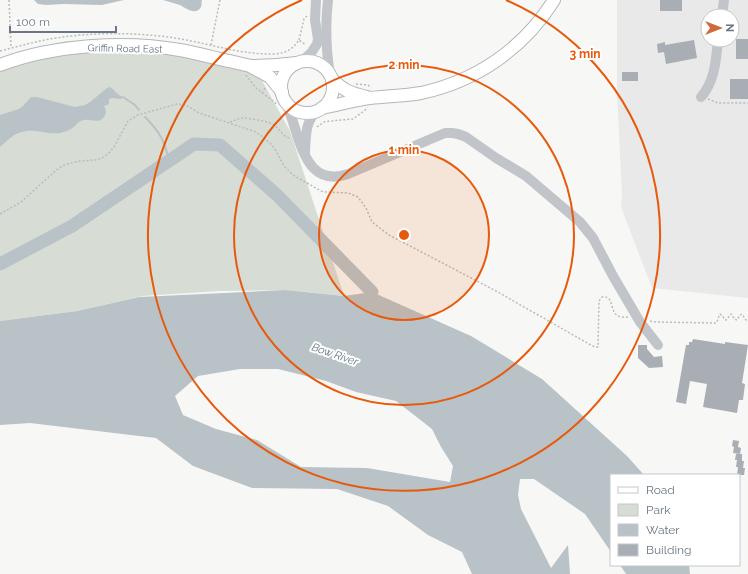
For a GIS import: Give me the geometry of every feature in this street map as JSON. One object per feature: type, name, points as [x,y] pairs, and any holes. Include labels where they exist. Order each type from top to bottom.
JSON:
[{"type":"main road","points":[[370,102],[346,91],[324,68],[318,64],[309,62],[299,63],[290,68],[284,75],[282,84],[282,101],[299,112],[307,113],[319,110],[370,102],[421,93],[454,83],[478,72],[512,50],[530,33],[554,0]]},
{"type":"main road","name":"Griffin Road East","points":[[0,65],[13,60],[46,52],[85,47],[108,46],[145,46],[179,50],[250,66],[299,63]]},
{"type":"main road","name":"Griffin Road East","points":[[250,66],[270,78],[282,101]]},
{"type":"main road","points":[[319,110],[328,102],[332,95],[333,87],[331,77]]},
{"type":"street","points":[[299,63],[311,53],[317,44],[318,39],[315,20],[316,0]]},
{"type":"street","points":[[328,0],[325,32],[331,77]]},
{"type":"street","points":[[701,97],[706,92],[713,77],[717,48]]},
{"type":"street","points":[[282,101],[308,163],[320,173],[334,177],[348,174],[445,133],[458,134],[466,137],[526,176],[580,222],[592,238],[640,322],[658,345]]},
{"type":"street","points":[[305,156],[308,125],[310,119],[319,110]]},
{"type":"path","points":[[9,0],[11,48]]},
{"type":"path","points":[[211,45],[220,0]]},
{"type":"path","points":[[249,53],[273,54],[287,52],[295,47],[299,40],[304,19]]},
{"type":"path","points":[[299,40],[311,48]]},
{"type":"path","points":[[236,63],[256,88],[262,93],[270,99],[282,101]]},
{"type":"path","points":[[353,83],[368,85]]},
{"type":"path","points":[[701,97],[718,103],[748,103]]},
{"type":"path","points":[[313,128],[324,122],[353,119],[370,102]]},
{"type":"path","points":[[0,214],[22,202],[59,168],[67,164],[80,161],[95,160],[108,154],[114,147],[128,121],[138,115],[177,104],[186,105],[199,113],[230,122],[263,136],[274,149],[284,166],[299,179],[321,191],[348,193],[358,197],[372,222],[389,234],[496,291],[595,347],[598,346],[599,301],[602,297],[609,298],[614,311],[619,316],[624,318],[635,313]]},
{"type":"path","points":[[230,122],[244,118],[272,124],[285,137],[292,137]]},
{"type":"path","points":[[647,320],[655,322],[716,323],[720,314],[726,320],[731,314],[734,319],[737,320],[742,314],[746,320],[748,320]]},
{"type":"shaded area","points":[[617,0],[748,0],[748,298],[652,288],[621,207],[622,194],[617,93]]},
{"type":"green space","points":[[133,46],[256,70],[290,131],[344,296],[285,290],[220,291],[142,296],[77,311],[0,321],[0,65],[13,60]]},
{"type":"water","points":[[34,0],[124,0],[102,5],[46,5],[38,4]]},
{"type":"water","points":[[163,0],[202,0],[199,10],[193,11]]},
{"type":"water","points":[[110,87],[123,97],[121,99],[109,99],[109,104],[104,106],[106,113],[102,119],[97,121],[87,120],[79,122],[70,130],[60,133],[32,131],[22,132],[13,136],[0,147],[0,115],[19,109],[31,97],[37,97],[75,107],[85,105]]},
{"type":"water","name":"Bow River","points":[[285,290],[344,296],[372,292],[471,336],[542,379],[627,456],[643,474],[610,474],[610,551],[585,514],[534,479],[520,479],[518,495],[521,509],[551,568],[568,545],[570,574],[472,574],[462,552],[428,535],[388,506],[337,489],[252,488],[193,466],[156,438],[30,423],[0,425],[0,321],[77,311],[139,297]],"holes":[[[240,369],[278,369],[326,381],[356,392],[396,401],[432,429],[453,466],[450,482],[367,468],[301,467],[257,440],[216,429],[183,415],[175,396],[198,376]]]},
{"type":"water","points":[[621,566],[689,566],[690,574],[626,574]]},
{"type":"building","points":[[660,0],[682,0],[682,11],[660,11]]},
{"type":"building","points":[[740,39],[748,39],[748,59],[736,59],[736,48],[740,48]]},
{"type":"building","points":[[694,40],[697,58],[666,64],[664,52],[658,53],[657,44],[665,42],[665,45]]},
{"type":"building","points":[[622,72],[638,72],[638,81],[622,81]]},
{"type":"building","points":[[730,79],[748,79],[748,99],[730,99]]},
{"type":"building","points":[[693,339],[725,344],[725,342],[748,345],[742,383],[745,384],[743,400],[739,400],[737,413],[703,407],[707,384],[690,381],[686,404],[676,402],[686,345],[689,345],[689,342],[692,342]]},
{"type":"building","points":[[638,345],[647,345],[647,349],[654,357],[662,356],[663,367],[649,368],[638,358]]},
{"type":"building","points":[[733,440],[739,441],[738,447],[741,448],[740,454],[733,453]]},
{"type":"building","points":[[736,454],[742,454],[742,461],[744,461],[743,468],[745,468],[744,475],[737,474],[737,460],[735,460]]},
{"type":"waterway","points":[[123,97],[135,105],[139,110]]},
{"type":"waterway","points":[[145,117],[161,137],[166,148],[169,161]]},
{"type":"waterway","points":[[0,264],[72,226],[194,144],[220,145],[277,195],[372,292]]}]
